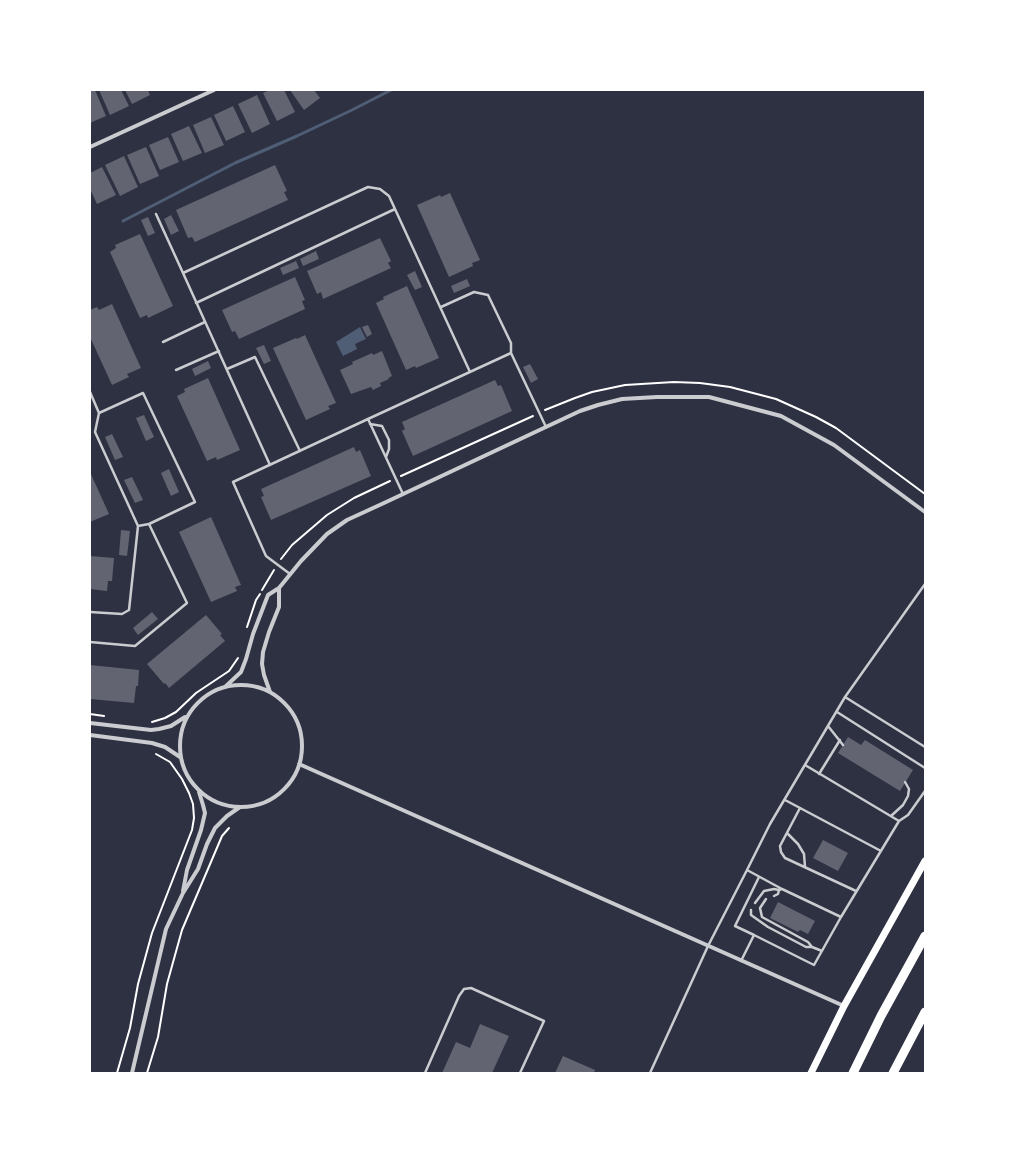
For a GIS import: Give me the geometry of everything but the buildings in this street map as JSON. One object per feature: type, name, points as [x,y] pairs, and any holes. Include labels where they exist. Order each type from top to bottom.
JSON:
[{"type":"highway","points":[[853,1073],[878,1022],[925,936]]},
{"type":"highway","points":[[893,1073],[925,1012]]},
{"type":"main road","points":[[811,1073],[844,1006],[925,861]]},
{"type":"street","points":[[90,147],[214,90]]},
{"type":"street","points":[[225,687],[241,672],[252,634],[268,595],[279,588],[301,561],[327,534],[347,520],[580,411],[598,405],[622,400],[657,397],[709,397],[781,416],[834,445],[925,512]]},
{"type":"street","points":[[270,692],[262,664],[263,652],[279,607],[279,588]]},
{"type":"street","points":[[250,685],[270,692],[285,704],[297,720],[302,740],[302,750],[299,764],[293,778],[279,793],[262,803],[253,806],[240,807],[224,805],[215,801],[199,791],[187,776],[183,767],[179,746],[180,736],[187,716],[201,699],[210,693],[225,687],[250,685]]},
{"type":"street","points":[[90,723],[152,730],[176,723],[187,716]]},
{"type":"street","points":[[90,735],[152,743],[165,747],[180,757]]},
{"type":"street","points":[[299,764],[844,1006]]},
{"type":"street","points":[[183,893],[187,870],[201,830],[205,813],[199,791]]},
{"type":"street","points":[[132,1073],[166,929],[183,893],[198,869],[207,844],[215,828],[227,816],[240,807]]},
{"type":"lane","points":[[183,273],[368,187],[380,189],[389,196],[470,372]]},
{"type":"lane","points":[[196,302],[395,209]]},
{"type":"lane","points":[[156,214],[270,464]]},
{"type":"lane","points":[[441,307],[474,292],[488,295],[511,343],[511,353],[546,427]]},
{"type":"lane","points":[[163,342],[205,322]]},
{"type":"lane","points":[[176,370],[219,351]]},
{"type":"lane","points":[[291,574],[266,556],[233,482],[511,353]]},
{"type":"lane","points":[[227,369],[255,357],[300,451]]},
{"type":"lane","points":[[90,392],[99,413],[95,432],[138,526],[129,610],[122,614],[90,612]]},
{"type":"lane","points":[[99,413],[143,393],[195,502],[149,524],[138,526]]},
{"type":"lane","points":[[368,419],[403,494]]},
{"type":"lane","points":[[370,424],[382,426],[386,433],[389,440],[389,449],[386,458]]},
{"type":"lane","points":[[90,642],[135,646],[187,602],[149,524]]},
{"type":"lane","points":[[650,1073],[708,946],[770,824],[846,697],[925,584]]},
{"type":"lane","points":[[846,697],[925,748]]},
{"type":"lane","points":[[837,712],[925,768]]},
{"type":"lane","points":[[828,726],[843,745]]},
{"type":"lane","points":[[819,774],[840,740]]},
{"type":"lane","points":[[805,765],[899,821]]},
{"type":"lane","points":[[891,816],[903,805],[908,796],[909,789],[905,782]]},
{"type":"lane","points":[[758,877],[735,926],[814,965],[856,891],[899,821],[908,815],[924,795],[925,791]]},
{"type":"lane","points":[[784,800],[881,851]]},
{"type":"lane","points":[[800,808],[780,846],[781,852],[786,858],[856,891]]},
{"type":"lane","points":[[787,833],[798,844],[804,854],[805,866]]},
{"type":"lane","points":[[747,870],[758,877],[841,917]]},
{"type":"lane","points":[[755,903],[764,891],[782,889]]},
{"type":"lane","points":[[774,896],[778,894],[779,890]]},
{"type":"lane","points":[[766,899],[760,908],[762,917],[808,942],[812,947],[822,952]]},
{"type":"lane","points":[[751,910],[751,915],[768,927],[806,947],[812,947]]},
{"type":"lane","points":[[741,961],[754,935]]},
{"type":"lane","points":[[425,1073],[459,996],[464,990],[471,988],[544,1021],[520,1073]]},
{"type":"path","points":[[246,630],[256,600],[278,565],[292,545],[326,515],[363,494],[539,413],[592,392],[625,385],[700,382],[730,387],[776,399],[816,417],[843,433],[925,494]]},
{"type":"path","points":[[150,722],[165,718],[176,712],[196,693],[229,671],[241,652]]},
{"type":"path","points":[[90,714],[105,716]]},
{"type":"path","points":[[117,1073],[130,1028],[138,984],[152,934],[192,830],[194,818],[193,804],[190,793],[170,762],[156,754]]},
{"type":"path","points":[[147,1073],[158,1037],[167,984],[182,930],[222,836],[229,828]]},
{"type":"water","points":[[360,327],[366,339],[355,344],[357,349],[343,356],[336,342]]},
{"type":"waterway","points":[[123,221],[235,163],[297,136],[391,90]]}]
